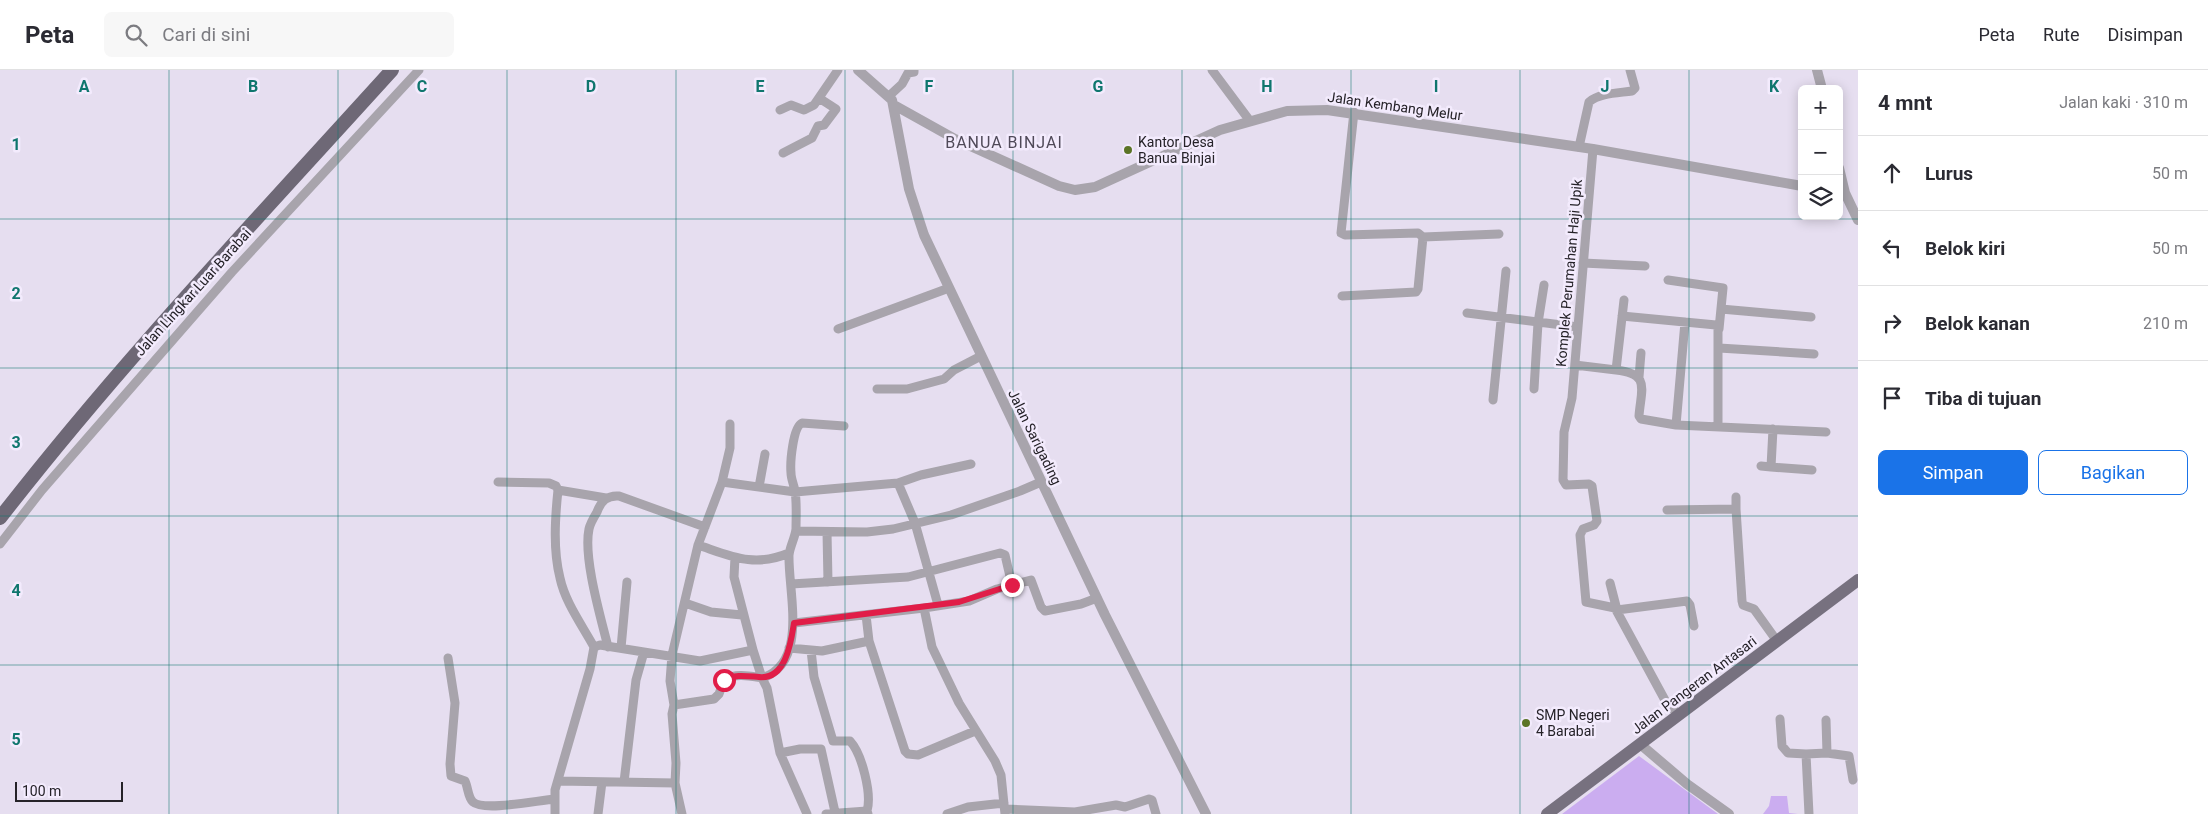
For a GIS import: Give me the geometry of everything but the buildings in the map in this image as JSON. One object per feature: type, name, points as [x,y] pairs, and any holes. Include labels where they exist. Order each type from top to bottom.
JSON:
[{"type":"highway","name":"Jalan Lingkar Luar Barabai","points":[[0,518],[123,370],[392,70]]},
{"type":"main road","name":"Jalan Pangeran Antasari","points":[[1548,814],[1858,581]]},
{"type":"street","points":[[0,544],[42,490],[232,272],[420,70]]},
{"type":"street","points":[[780,110],[791,105],[804,110],[814,104],[838,70]]},
{"type":"street","points":[[858,70],[891,100],[908,73],[914,72],[914,70]]},
{"type":"street","points":[[1212,70],[1250,121]]},
{"type":"street","points":[[1579,147],[1589,102],[1593,98],[1632,91],[1635,88],[1630,70]]},
{"type":"street","points":[[1817,70],[1821,85]]},
{"type":"street","points":[[782,152],[812,138],[818,126],[824,125],[836,109],[819,98]]},
{"type":"street","name":"Jalan Kembang Melur","points":[[891,100],[955,139],[1059,186],[1075,190],[1095,187],[1220,130],[1287,111],[1327,110],[1354,112],[1593,149],[1798,185]]},
{"type":"street","name":"Jalan Sarigading","points":[[891,100],[909,189],[924,235],[1096,598],[1206,814]]},
{"type":"street","points":[[1354,112],[1341,232],[1345,235],[1418,233],[1423,238],[1499,234]]},
{"type":"street","name":"Komplek Perumahan Haji Upik","points":[[1593,149],[1572,398],[1564,432],[1563,480],[1566,485],[1591,484],[1597,520],[1594,525],[1583,529],[1580,535],[1585,599],[1588,604],[1613,607],[1617,610]]},
{"type":"street","points":[[1843,195],[1858,220]]},
{"type":"street","points":[[1342,296],[1416,292],[1423,238]]},
{"type":"street","points":[[1584,262],[1645,266]]},
{"type":"street","points":[[1493,400],[1506,271]]},
{"type":"street","points":[[1668,280],[1723,288],[1719,329],[1718,424],[1715,426]]},
{"type":"street","points":[[1534,389],[1538,323],[1544,286]]},
{"type":"street","points":[[838,329],[949,288]]},
{"type":"street","points":[[1616,370],[1624,300]]},
{"type":"street","points":[[1721,309],[1811,317]]},
{"type":"street","points":[[1467,313],[1578,328]]},
{"type":"street","points":[[1622,316],[1716,325],[1719,329]]},
{"type":"street","points":[[1676,425],[1684,322]]},
{"type":"street","points":[[1719,348],[1814,354]]},
{"type":"street","points":[[1641,353],[1639,377],[1642,384],[1640,418],[1676,425],[1826,432]]},
{"type":"street","points":[[877,389],[907,389],[944,378],[954,370],[981,356]]},
{"type":"street","points":[[1575,365],[1631,372],[1639,377]]},
{"type":"street","points":[[674,705],[714,699],[719,694],[724,680],[730,677],[744,675],[762,678],[779,670],[789,648],[794,623],[789,553],[796,531],[795,492],[791,472],[793,445],[799,423],[844,426]]},
{"type":"street","points":[[682,814],[675,783],[675,744],[672,714],[674,705],[670,681],[672,656],[686,603],[698,545],[722,482],[730,448],[730,424]]},
{"type":"street","points":[[1771,467],[1772,430]]},
{"type":"street","points":[[759,487],[765,454]]},
{"type":"street","points":[[722,482],[795,492],[898,483],[921,475],[971,464]]},
{"type":"street","points":[[1761,466],[1812,470]]},
{"type":"street","points":[[498,482],[549,483],[556,486],[558,490],[556,544],[560,579],[569,602],[594,647],[586,686],[558,781],[555,814]]},
{"type":"street","points":[[796,531],[867,532],[894,530],[951,515],[1041,482]]},
{"type":"street","points":[[898,483],[916,523],[938,605]]},
{"type":"street","points":[[558,490],[606,498]]},
{"type":"street","points":[[608,647],[595,596],[590,555],[589,530],[599,506],[606,498],[612,495],[619,496],[705,527]]},
{"type":"street","points":[[1736,497],[1742,601],[1743,604],[1754,609],[1777,641]]},
{"type":"street","points":[[1667,510],[1736,509]]},
{"type":"street","points":[[827,532],[828,582]]},
{"type":"street","points":[[698,545],[756,562],[778,558],[789,553]]},
{"type":"street","points":[[791,584],[908,577],[1004,553],[1012,585]]},
{"type":"street","points":[[735,557],[734,577],[742,614],[752,650],[767,688],[780,753],[807,814]]},
{"type":"street","points":[[794,623],[969,601],[1028,580],[1033,582],[1041,607],[1045,610],[1081,604],[1096,598]]},
{"type":"street","points":[[621,648],[628,582]]},
{"type":"street","points":[[1610,583],[1617,610],[1666,702],[1679,715]]},
{"type":"street","points":[[1617,610],[1687,601],[1690,605],[1694,626]]},
{"type":"street","points":[[686,603],[711,612],[742,614]]},
{"type":"street","points":[[924,608],[932,647],[958,703],[995,761],[1001,775],[1005,809]]},
{"type":"street","points":[[866,615],[869,641],[905,751],[908,754],[918,756],[975,731]]},
{"type":"street","points":[[789,648],[822,652],[869,641]]},
{"type":"street","points":[[594,647],[621,648],[700,661],[752,650]]},
{"type":"street","points":[[780,753],[800,749],[821,749],[831,813],[868,812],[869,797],[860,758],[850,741],[832,741],[814,677],[811,650]]},
{"type":"street","points":[[624,782],[636,680],[644,652]]},
{"type":"street","points":[[448,658],[455,703],[450,764],[451,776],[464,781],[471,800],[480,806],[494,807],[555,799]]},
{"type":"street","points":[[1780,719],[1782,746],[1788,753],[1827,752],[1849,756],[1853,780]]},
{"type":"street","points":[[1826,720],[1827,752]]},
{"type":"street","points":[[1640,744],[1688,784],[1729,814]]},
{"type":"street","points":[[1806,754],[1809,814]]},
{"type":"street","points":[[558,781],[675,783]]},
{"type":"street","points":[[598,814],[602,782]]},
{"type":"street","points":[[947,814],[961,812],[968,807],[1082,813],[1116,805],[1125,807],[1149,799],[1152,800],[1156,814]]},
{"type":"shaded area","points":[[1639,756],[1718,814],[1562,814]]},
{"type":"shaded area","points":[[1771,796],[1787,796],[1789,813],[1798,814],[1763,814],[1769,806]]},
{"type":"place","name":"Kantor Desa Banua Binjai","points":[[1128,150]]},
{"type":"place","name":"SMP Negeri 4 Barabai","points":[[1526,723]]},
{"type":"district","name":"BANUA BINJAI","points":[[1004,142]]},
{"type":"route","points":[[724,680],[744,675],[762,678],[779,670],[791,644],[794,623],[969,601],[1012,585]]}]
